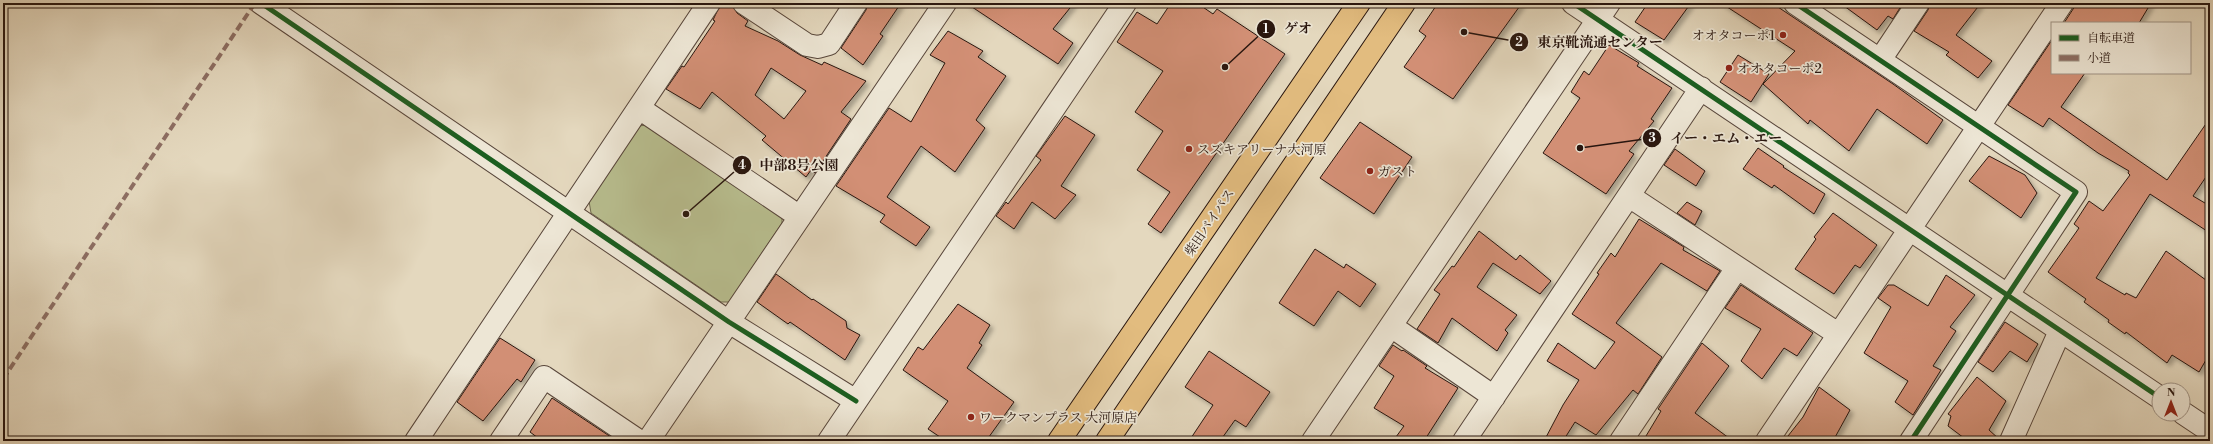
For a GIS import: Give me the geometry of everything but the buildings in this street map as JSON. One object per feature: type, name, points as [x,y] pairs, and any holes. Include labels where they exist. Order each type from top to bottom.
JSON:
[{"type":"highway","name":"柴田バイパス","points":[[1059,441],[1359,3]]},
{"type":"highway","points":[[1107,441],[1404,3]]},
{"type":"street","points":[[261,3],[569,211],[729,322],[856,400]]},
{"type":"street","points":[[416,441],[709,3]]},
{"type":"street","points":[[744,3],[807,45],[818,47],[828,44],[856,3]]},
{"type":"street","points":[[648,441],[945,3]]},
{"type":"street","points":[[829,441],[1125,3]]},
{"type":"street","points":[[1573,3],[1603,11],[1701,88],[2151,392]]},
{"type":"street","points":[[1795,3],[2076,192],[1911,441]]},
{"type":"street","points":[[1880,60],[1918,3]]},
{"type":"street","points":[[1767,441],[2062,3]]},
{"type":"street","points":[[1313,441],[1603,11]]},
{"type":"street","points":[[1464,441],[1701,88]]},
{"type":"street","points":[[639,108],[800,217]]},
{"type":"street","points":[[1629,196],[1838,334]]},
{"type":"street","points":[[1620,441],[1737,268]]},
{"type":"street","points":[[1391,326],[1494,397]]},
{"type":"street","points":[[2011,441],[2060,331]]},
{"type":"street","points":[[501,441],[544,377],[639,441]]},
{"type":"street","points":[[2191,418],[2210,431]]},
{"type":"green space","points":[[648,125],[782,214],[782,223],[729,302],[721,302],[591,213],[589,201],[638,126]]},
{"type":"marked path","points":[[3,379],[255,3]]},
{"type":"cycle path","points":[[261,3],[729,322],[856,401]]},
{"type":"cycle path","points":[[1573,3],[2151,392]]},
{"type":"cycle path","points":[[1795,3],[2076,192],[1911,441]]},
{"type":"place","name":"東京靴流通センター","points":[[1464,32]]},
{"type":"place","name":"オオタコーポ1","points":[[1783,35]]},
{"type":"place","name":"ゲオ","points":[[1225,67]]},
{"type":"place","name":"オオタコーポ2","points":[[1729,68]]},
{"type":"place","name":"イー・エム・エー","points":[[1580,148]]},
{"type":"place","name":"スズキアリーナ大河原","points":[[1189,149]]},
{"type":"place","name":"ガスト","points":[[1370,171]]},
{"type":"place","name":"中部8号公園","points":[[686,214]]},
{"type":"place","name":"ワークマンプラス 大河原店","points":[[971,417]]}]
